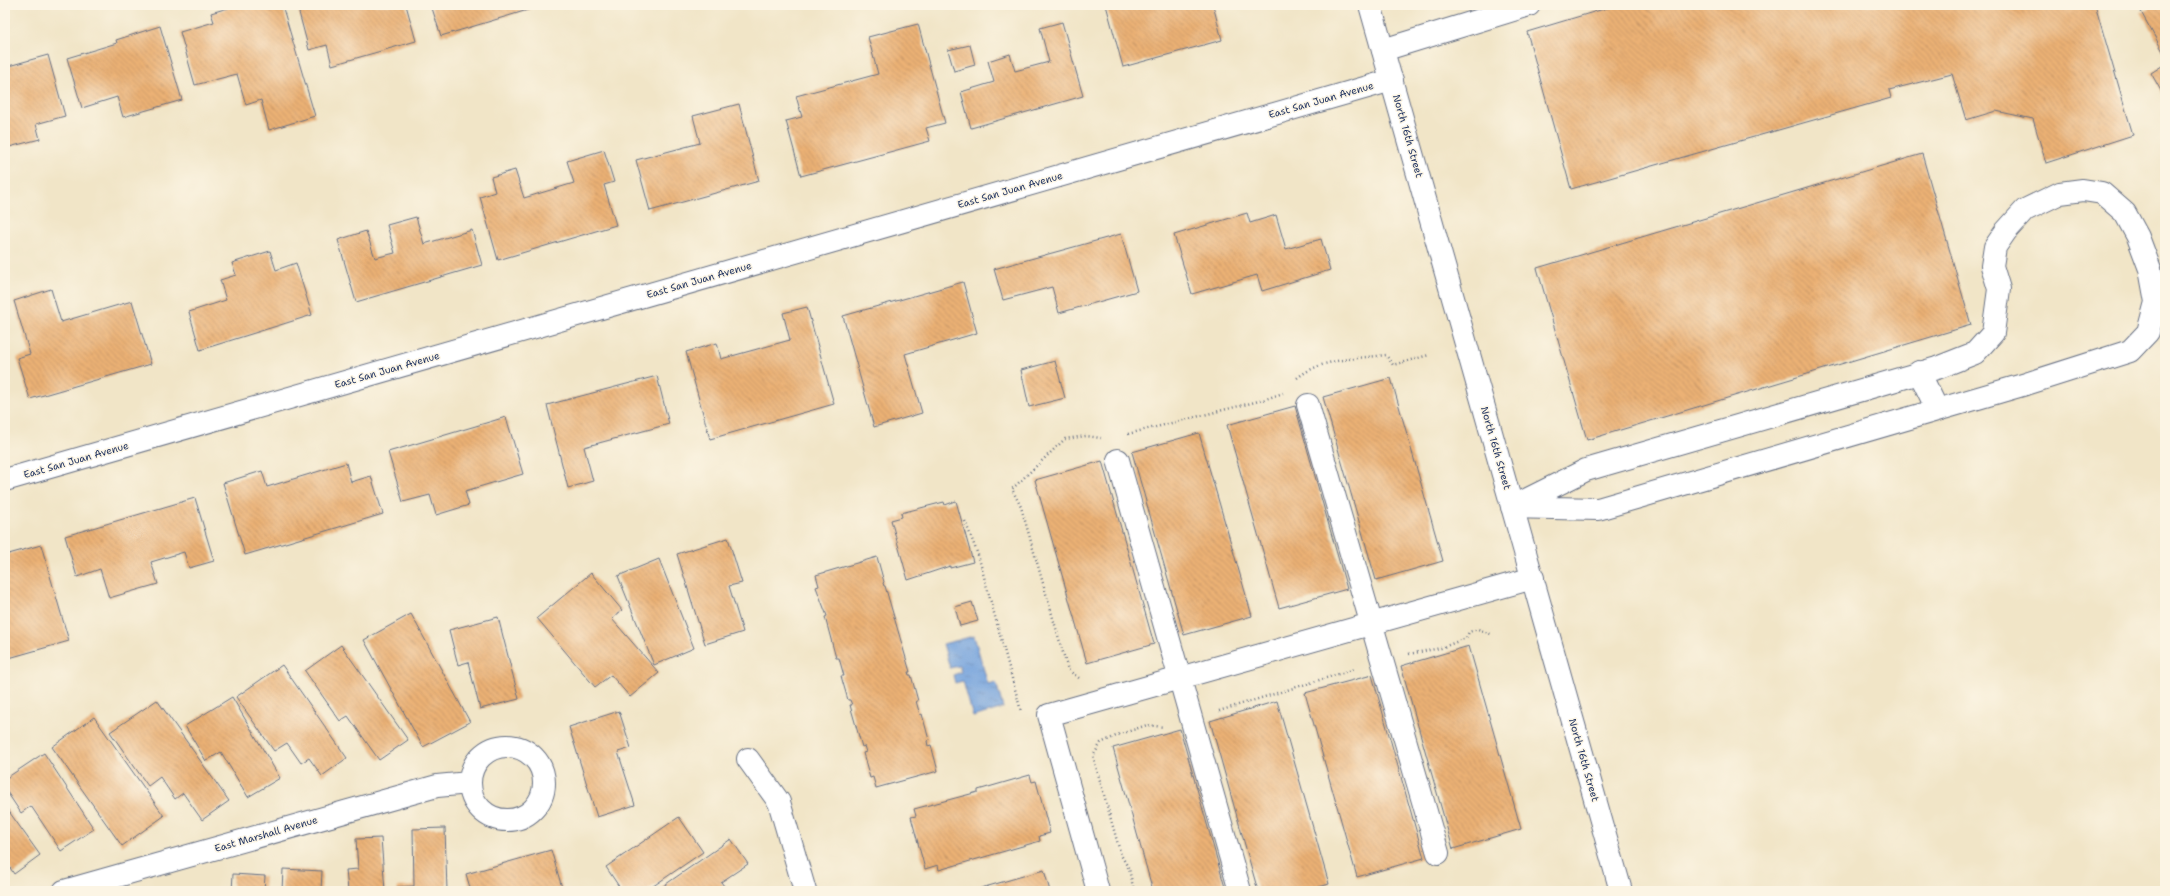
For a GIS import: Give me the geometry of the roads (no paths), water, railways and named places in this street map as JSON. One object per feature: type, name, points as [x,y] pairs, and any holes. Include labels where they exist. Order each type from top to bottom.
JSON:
[{"type":"street","name":"North 16th Street","points":[[1370,5],[1621,891]]},
{"type":"street","points":[[1383,50],[1529,5]]},
{"type":"street","name":"East San Juan Avenue","points":[[5,480],[1392,80]]},
{"type":"street","points":[[2083,190],[2102,193],[2125,212],[2138,237],[2150,270],[2156,302],[2148,332],[2130,351],[2026,384],[1598,509],[1512,507],[1586,470],[1919,372],[1975,353],[1993,333],[1999,289],[1992,266],[1995,247],[2006,231],[2025,210],[2060,193],[2083,190]]},
{"type":"street","points":[[1919,372],[1937,409]]},
{"type":"street","points":[[1308,405],[1438,853]]},
{"type":"street","points":[[1118,460],[1240,891]]},
{"type":"street","points":[[1098,891],[1049,715],[1533,578]]},
{"type":"street","points":[[748,759],[779,802],[805,891]]},
{"type":"street","name":"East Marshall Avenue","points":[[64,891],[437,786],[469,783]]},
{"type":"water","points":[[974,636],[988,684],[996,682],[1003,708],[973,717],[963,681],[955,683],[953,675],[961,672],[959,666],[950,668],[943,644]]}]
